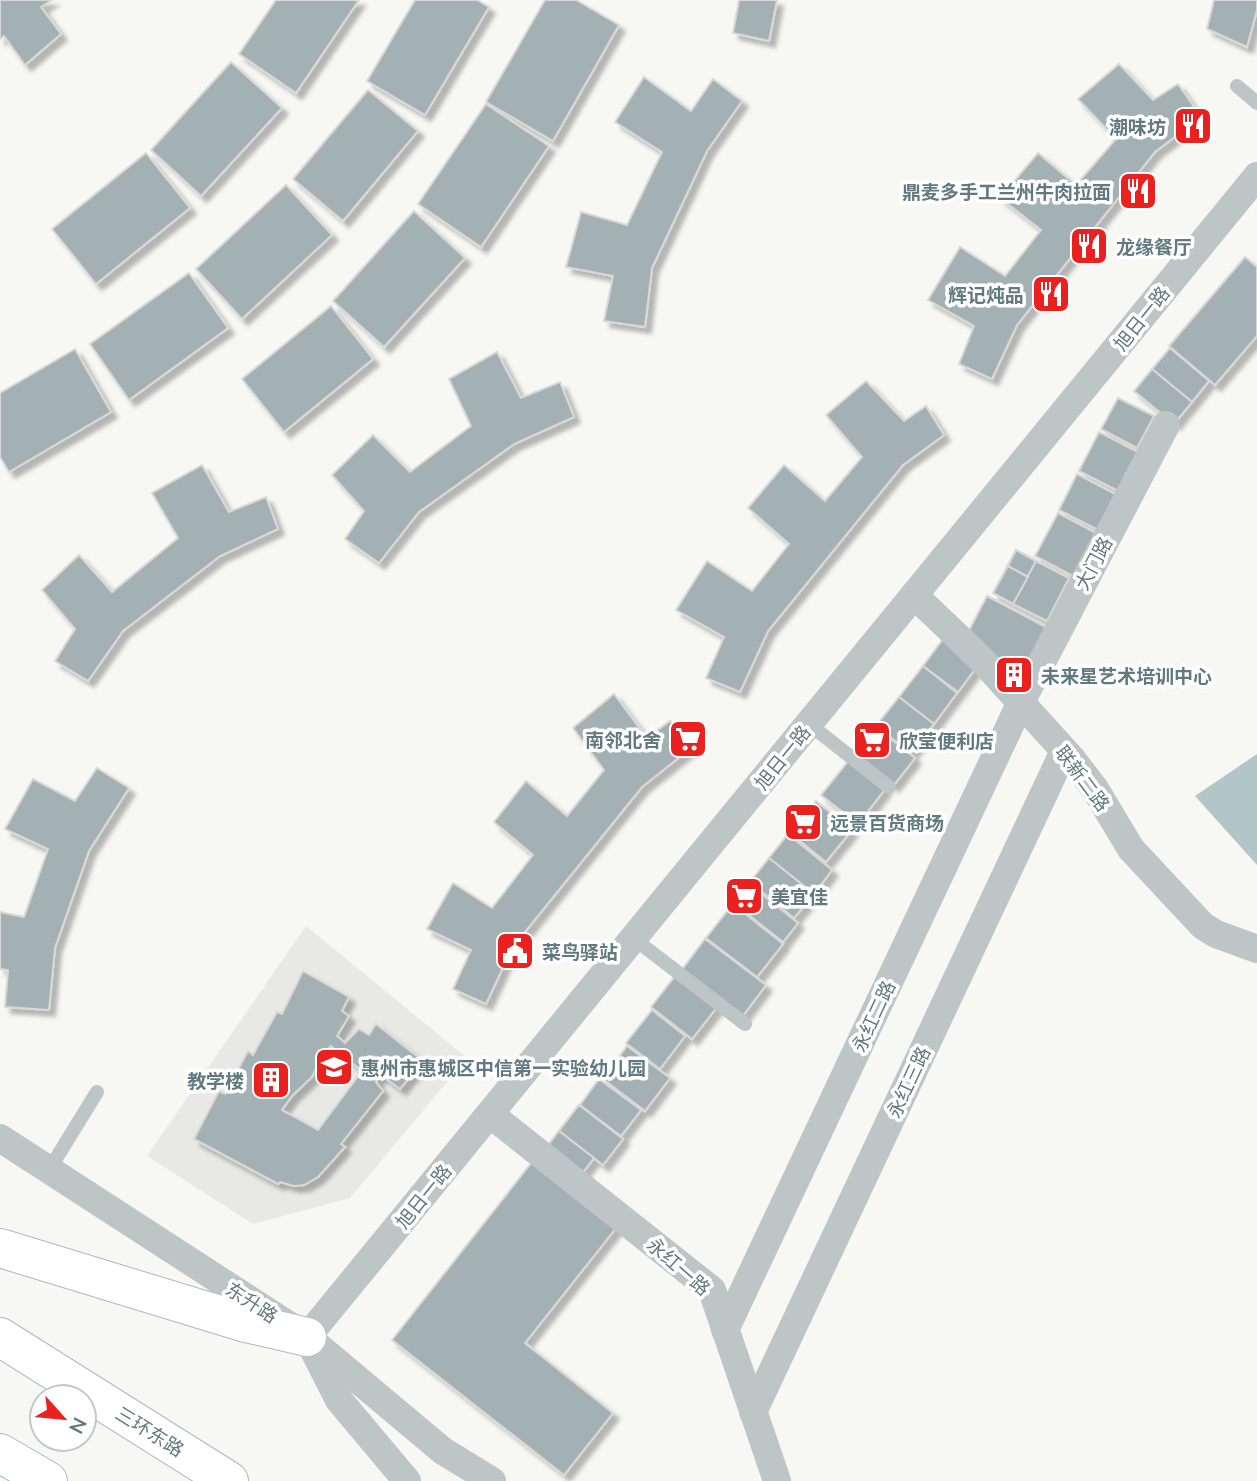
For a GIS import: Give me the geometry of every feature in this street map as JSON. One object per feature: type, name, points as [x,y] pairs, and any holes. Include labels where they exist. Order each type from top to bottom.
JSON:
[{"type":"highway","points":[[0,1248],[246,1323],[307,1338]]},
{"type":"highway","name":"三环东路","points":[[0,1337],[229,1481]]},
{"type":"highway","points":[[0,1453],[48,1481]]},
{"type":"street","name":"旭日一路","points":[[307,1338],[1257,176]]},
{"type":"street","name":"大门路","points":[[1021,702],[1166,425]]},
{"type":"street","name":"联新二路","points":[[914,596],[983,661],[1064,751],[1095,789],[1131,849],[1203,926],[1216,934],[1257,949]]},
{"type":"street","name":"永红二路","points":[[725,1330],[1021,702]]},
{"type":"street","name":"永红三路","points":[[753,1412],[1064,751]]},
{"type":"street","name":"永红一路","points":[[490,1114],[712,1290],[777,1481]]},
{"type":"street","name":"东升路","points":[[0,1138],[307,1338],[443,1451],[492,1481]]},
{"type":"street","points":[[307,1338],[339,1400],[407,1481]]},
{"type":"lane","points":[[1237,86],[1257,103]]},
{"type":"lane","points":[[809,723],[889,787]]},
{"type":"lane","points":[[633,938],[745,1024]]},
{"type":"lane","points":[[49,1170],[97,1092]]},
{"type":"shaded area","points":[[1257,754],[1257,865],[1195,796]]},
{"type":"shaded area","name":"惠州市惠城区中信第一实验幼儿园","points":[[306,926],[467,1058],[350,1198],[253,1224],[147,1156]]},
{"type":"building","points":[[0,0],[52,0],[41,7],[61,34],[25,65],[4,36],[0,39]]},
{"type":"building","points":[[276,0],[359,0],[296,93],[239,54]]},
{"type":"building","points":[[415,0],[477,0],[489,7],[425,115],[367,81]]},
{"type":"building","points":[[545,0],[576,0],[619,25],[553,141],[486,102]]},
{"type":"building","points":[[739,0],[777,0],[769,41],[733,33]]},
{"type":"building","points":[[1214,0],[1257,0],[1247,47],[1207,29]]},
{"type":"building","points":[[231,62],[282,108],[201,196],[151,150]]},
{"type":"building","points":[[1119,64],[1153,100],[1178,84],[1201,117],[1155,152],[1017,325],[992,379],[959,364],[974,326],[928,300],[960,247],[1005,276],[1041,230],[1000,198],[1038,153],[1076,185],[1116,139],[1078,99]]},
{"type":"building","points":[[644,77],[691,111],[713,79],[742,101],[707,151],[652,268],[645,327],[604,321],[613,276],[566,267],[581,212],[627,225],[662,152],[615,122]]},
{"type":"building","points":[[368,90],[418,131],[343,221],[293,179]]},
{"type":"building","points":[[486,104],[549,146],[481,247],[418,204]]},
{"type":"building","points":[[146,153],[190,208],[96,284],[52,229]]},
{"type":"building","points":[[286,185],[332,235],[242,319],[196,269]]},
{"type":"building","points":[[414,211],[465,258],[384,347],[333,301]]},
{"type":"building","points":[[1245,257],[1257,267],[1257,336],[1215,385],[1169,346]]},
{"type":"building","points":[[189,273],[228,328],[129,400],[90,344]]},
{"type":"building","points":[[331,306],[373,359],[284,432],[242,379]]},
{"type":"building","points":[[1170,348],[1209,381],[1192,402],[1152,369]]},
{"type":"building","points":[[75,349],[111,412],[9,472],[0,457],[0,393]]},
{"type":"building","points":[[497,352],[521,398],[560,382],[574,417],[514,444],[419,512],[379,563],[345,539],[364,511],[332,475],[373,435],[410,472],[471,426],[449,379]]},
{"type":"building","points":[[1152,369],[1192,402],[1174,424],[1134,391]]},
{"type":"building","points":[[866,381],[904,421],[926,406],[944,435],[903,465],[768,631],[740,692],[706,678],[724,637],[676,610],[707,561],[752,591],[789,544],[748,508],[784,465],[825,501],[862,457],[826,415]]},
{"type":"building","points":[[1118,398],[1154,416],[1137,448],[1101,429]]},
{"type":"building","points":[[1099,432],[1142,454],[1122,493],[1079,471]]},
{"type":"building","points":[[202,465],[229,512],[266,497],[278,529],[220,556],[123,631],[88,681],[55,661],[75,629],[42,590],[79,555],[112,592],[178,538],[152,493]]},
{"type":"building","points":[[1077,474],[1121,497],[1102,532],[1059,510]]},
{"type":"building","points":[[1058,513],[1098,534],[1082,581],[1035,556]]},
{"type":"building","points":[[1016,550],[1069,578],[1047,621],[993,593]]},
{"type":"building","points":[[1016,550],[1036,561],[1028,577],[1008,566]]},
{"type":"building","points":[[1036,561],[1069,578],[1047,621],[1013,604]]},
{"type":"building","points":[[1008,566],[1028,577],[1013,604],[993,593]]},
{"type":"building","points":[[987,596],[1053,631],[1030,675],[964,640]]},
{"type":"building","points":[[987,596],[1053,631],[1030,675],[964,640]]},
{"type":"building","points":[[946,635],[981,661],[958,692],[923,666]]},
{"type":"building","name":"未来星艺术培训中心","points":[[1005,662],[1030,675],[1023,688],[999,675]]},
{"type":"building","name":"未来星艺术培训中心","points":[[1005,662],[1030,675],[1023,688],[999,675]]},
{"type":"building","points":[[923,666],[957,693],[934,724],[899,697]]},
{"type":"building","points":[[614,694],[647,738],[670,721],[691,748],[642,787],[512,948],[486,1004],[453,989],[471,950],[427,929],[453,883],[492,908],[533,855],[494,822],[526,781],[567,816],[604,770],[573,728]]},
{"type":"building","points":[[899,697],[934,724],[911,753],[876,726]]},
{"type":"building","points":[[874,726],[915,758],[893,786],[852,755]]},
{"type":"building","points":[[850,759],[886,788],[858,824],[821,795]]},
{"type":"building","points":[[97,768],[129,788],[89,851],[55,948],[49,1010],[5,1007],[8,970],[0,969],[0,912],[24,917],[48,849],[5,829],[33,779],[75,801]]},
{"type":"building","points":[[816,801],[852,830],[826,862],[790,833]]},
{"type":"building","points":[[788,834],[832,870],[814,894],[769,858]]},
{"type":"building","points":[[769,858],[814,894],[794,918],[750,882]]},
{"type":"building","points":[[749,884],[798,923],[783,942],[734,903]]},
{"type":"building","points":[[733,904],[783,944],[757,977],[706,938]]},
{"type":"building","points":[[705,939],[766,985],[742,1017],[681,971]]},
{"type":"building","name":"教学楼","points":[[303,971],[349,997],[342,1011],[349,1016],[337,1036],[345,1043],[359,1029],[369,1035],[376,1024],[423,1061],[400,1089],[381,1075],[376,1082],[383,1091],[341,1144],[345,1147],[318,1177],[304,1185],[294,1186],[280,1182],[278,1184],[194,1139],[219,1091],[225,1094],[248,1051],[253,1055],[277,1012],[282,1014]],"holes":[[[331,1046],[362,1071],[318,1130],[282,1110],[312,1077],[323,1055]]]},
{"type":"building","points":[[676,975],[717,1007],[692,1039],[651,1007]]},
{"type":"building","points":[[652,1010],[685,1036],[660,1069],[626,1043]]},
{"type":"building","points":[[627,1046],[670,1078],[645,1111],[603,1079]]},
{"type":"building","points":[[599,1079],[641,1110],[621,1136],[580,1105]]},
{"type":"building","points":[[579,1105],[623,1139],[603,1165],[594,1158],[577,1180],[542,1153]]},
{"type":"building","points":[[579,1105],[623,1139],[603,1165],[559,1131]]},
{"type":"building","points":[[559,1131],[594,1158],[577,1180],[542,1153]]},
{"type":"building","points":[[536,1157],[620,1223],[525,1343],[613,1413],[564,1475],[392,1340]]},
{"type":"place","name":"潮味坊","points":[[1193,126]]},
{"type":"place","name":"鼎麦多手工兰州牛肉拉面","points":[[1138,191]]},
{"type":"place","name":"龙缘餐厅","points":[[1089,246]]},
{"type":"place","name":"辉记炖品","points":[[1051,294]]},
{"type":"place","name":"未来星艺术培训中心","points":[[1014,675]]},
{"type":"place","name":"南邻北舍","points":[[688,739]]},
{"type":"place","name":"欣莹便利店","points":[[872,740]]},
{"type":"place","name":"远景百货商场","points":[[803,822]]},
{"type":"place","name":"美宜佳","points":[[744,896]]},
{"type":"place","name":"菜鸟驿站","points":[[515,951]]},
{"type":"place","name":"惠州市惠城区中信第一实验幼儿园","points":[[334,1067]]},
{"type":"place","name":"教学楼","points":[[271,1080]]}]
